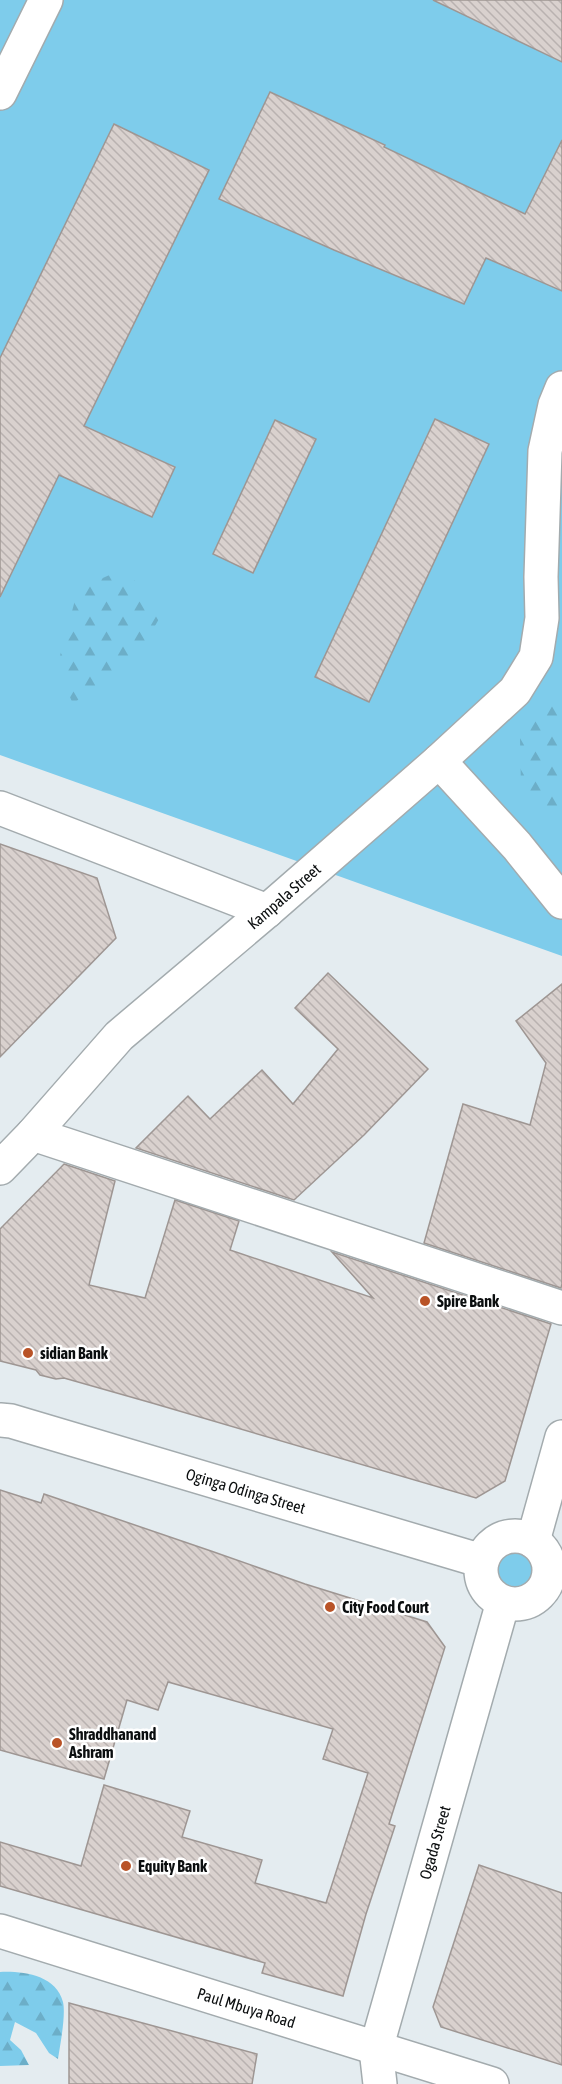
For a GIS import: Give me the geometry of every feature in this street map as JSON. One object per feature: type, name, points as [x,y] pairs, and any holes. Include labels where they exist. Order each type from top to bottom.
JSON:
[{"type":"street","points":[[0,93],[46,0]]},
{"type":"street","name":"Kampala Street","points":[[0,1168],[119,1036],[267,911],[439,761],[515,691],[536,657],[543,618],[541,577],[545,451],[555,405],[562,388]]},
{"type":"street","points":[[439,761],[518,846],[562,902]]},
{"type":"street","points":[[0,808],[267,911]]},
{"type":"street","points":[[33,1134],[562,1308]]},
{"type":"street","name":"Oginga Odinga Street","points":[[4,1418],[482,1561]]},
{"type":"street","points":[[533,1541],[562,1437]]},
{"type":"street","points":[[509,1537],[522,1537],[533,1541],[541,1548],[555,1581],[531,1600],[518,1604],[503,1602],[494,1598],[483,1581],[482,1561],[488,1550],[497,1542],[509,1537]]},
{"type":"street","name":"Ogada Street","points":[[380,2084],[376,2049],[503,1602]]},
{"type":"street","name":"Paul Mbuya Road","points":[[0,1931],[492,2084]]},
{"type":"green space","points":[[0,0],[562,0],[562,956],[0,755]]},
{"type":"green space","points":[[123,569],[164,610],[143,647],[73,704],[57,667],[78,589]]},
{"type":"green space","points":[[562,693],[562,806],[552,825],[521,788],[520,738],[536,704]]},
{"type":"green space","points":[[524,1541],[539,1556],[543,1576],[528,1591],[514,1596],[502,1591],[493,1582],[489,1569],[492,1556],[503,1546]]},
{"type":"green space","points":[[0,1972],[19,1972],[38,1976],[46,1980],[59,1993],[63,2002],[64,2015],[58,2059],[49,2053],[36,2033],[15,2022],[10,2040],[21,2050],[29,2065],[0,2066]]},
{"type":"building","points":[[433,0],[562,0],[562,62]]},
{"type":"building","points":[[270,92],[385,145],[384,147],[525,214],[562,140],[562,291],[486,258],[464,304],[219,199]]},
{"type":"building","points":[[114,124],[209,170],[84,426],[175,467],[152,517],[59,475],[0,597],[0,358]]},
{"type":"building","points":[[435,419],[489,444],[369,702],[315,677]]},
{"type":"building","points":[[275,420],[316,439],[253,573],[213,554]]},
{"type":"building","points":[[0,844],[97,878],[116,938],[0,1057]]},
{"type":"building","points":[[328,973],[428,1069],[364,1135],[294,1200],[136,1148],[188,1096],[210,1119],[262,1070],[293,1104],[338,1049],[295,1008]]},
{"type":"building","points":[[562,984],[561,1288],[424,1243],[463,1104],[530,1125],[546,1063],[516,1021]]},
{"type":"building","points":[[64,1164],[115,1181],[89,1285],[145,1298],[175,1200],[239,1221],[230,1250],[373,1298],[332,1252],[551,1324],[505,1481],[476,1498],[64,1378],[56,1379],[40,1375],[36,1370],[0,1361],[0,1229]]},
{"type":"building","points":[[0,1490],[41,1503],[44,1494],[305,1584],[427,1622],[445,1647],[389,1824],[395,1826],[366,1914],[343,1996],[262,1973],[265,1963],[0,1886],[0,1842],[81,1866],[104,1785],[190,1811],[182,1837],[262,1860],[255,1883],[326,1903],[368,1773],[323,1759],[333,1729],[168,1682],[158,1710],[127,1700],[104,1779],[0,1750]]},
{"type":"building","points":[[479,1865],[562,1893],[562,2065],[441,2027],[433,2007]]},
{"type":"building","points":[[69,2003],[257,2054],[252,2084],[69,2084]]},
{"type":"place","name":"Spire Bank","points":[[425,1301]]},
{"type":"place","name":"sidian Bank","points":[[28,1353]]},
{"type":"place","name":"City Food Court","points":[[330,1607]]},
{"type":"place","name":"Shraddhanand Ashram","points":[[57,1743]]},
{"type":"place","name":"Equity Bank","points":[[126,1866]]}]
